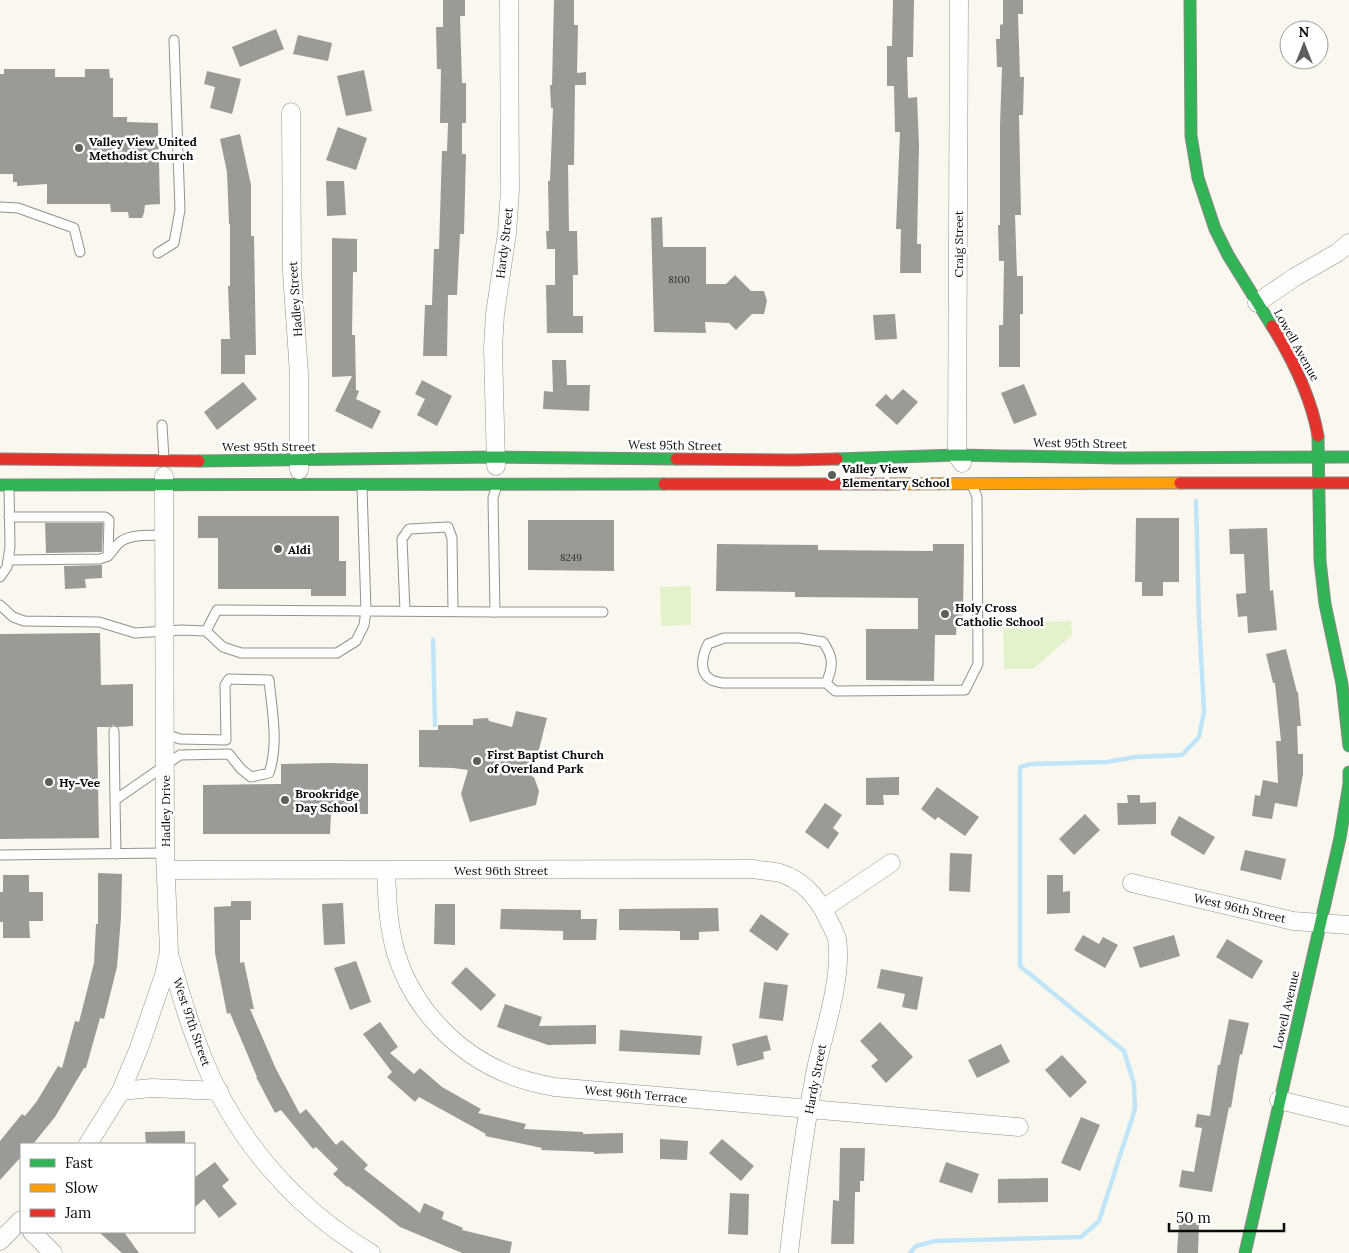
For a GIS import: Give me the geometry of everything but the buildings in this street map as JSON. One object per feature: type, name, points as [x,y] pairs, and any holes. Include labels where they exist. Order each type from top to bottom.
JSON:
[{"type":"main road","name":"Lowell Avenue","points":[[1190,0],[1191,118],[1194,158],[1202,194],[1228,255],[1306,389],[1315,414],[1318,435],[1320,561],[1325,604],[1348,712],[1349,746]]},
{"type":"main road","name":"West 95th Street","points":[[4,485],[299,485],[361,472],[496,457],[794,460],[957,454],[1090,470],[1319,483],[1349,483]]},
{"type":"main road","name":"West 95th Street","points":[[0,459],[299,460],[361,472],[497,485],[972,484],[1090,470],[1119,458],[1349,457]]},
{"type":"main road","name":"Lowell Avenue","points":[[1245,1253],[1340,838],[1349,784],[1349,772]]},
{"type":"street","name":"Hardy Street","points":[[497,485],[493,348],[495,314],[508,233],[510,190],[509,0]]},
{"type":"street","name":"Craig Street","points":[[959,0],[957,454],[972,484]]},
{"type":"street","name":"Hadley Street","points":[[291,112],[292,272],[299,374],[299,485]]},
{"type":"street","points":[[1257,303],[1337,253],[1349,243]]},
{"type":"street","name":"Hadley Drive","points":[[89,1143],[120,1091],[139,1048],[150,1019],[169,952],[165,766],[164,461]]},
{"type":"street","name":"West 96th Street","points":[[166,862],[386,870],[754,869],[780,873],[797,881],[813,894],[823,908]]},
{"type":"street","points":[[823,908],[891,863]]},
{"type":"street","name":"West 96th Terrace","points":[[386,870],[389,923],[396,953],[409,985],[428,1014],[452,1040],[478,1060],[512,1077],[554,1087],[1019,1127]]},
{"type":"street","name":"West 96th Street","points":[[1132,883],[1293,921],[1349,925]]},
{"type":"street","name":"Hardy Street","points":[[790,1253],[798,1173],[836,978],[838,958],[836,937],[823,908]]},
{"type":"street","name":"West 97th Street","points":[[169,952],[186,1011],[204,1060],[229,1112],[242,1132],[283,1183],[315,1214],[350,1241],[371,1253]]},
{"type":"street","points":[[120,1091],[152,1088],[219,1091]]},
{"type":"street","points":[[1279,1100],[1349,1117]]},
{"type":"street","points":[[0,1242],[20,1222]]},
{"type":"street","points":[[33,1233],[53,1253]]},
{"type":"lane","points":[[158,253],[174,243],[180,210],[174,40]]},
{"type":"lane","points":[[1,207],[18,208],[74,228],[80,252]]},
{"type":"lane","points":[[162,424],[164,461]]},
{"type":"lane","points":[[0,605],[13,618],[24,621],[99,622],[135,633],[182,630],[206,631],[223,647],[241,653],[337,653],[356,641],[364,625],[366,611],[361,472]]},
{"type":"lane","points":[[826,683],[831,672],[831,653],[823,642],[799,638],[724,638],[708,644],[702,655],[704,672],[710,680],[722,683],[826,683],[834,691],[965,690],[978,664],[977,497],[972,484]]},
{"type":"lane","points":[[0,577],[7,567],[8,560],[9,517],[4,485]]},
{"type":"lane","points":[[495,612],[493,498],[497,485]]},
{"type":"lane","points":[[9,517],[105,516],[108,520],[108,556]]},
{"type":"lane","points":[[405,611],[402,539],[409,529],[448,527],[452,538],[454,611]]},
{"type":"lane","points":[[8,560],[100,558],[108,556],[118,544],[126,539],[142,536],[164,536]]},
{"type":"lane","points":[[206,631],[217,610],[603,612]]},
{"type":"lane","points":[[115,800],[180,755],[229,754],[241,769],[251,777],[269,773],[274,759],[274,734],[269,680],[229,680],[225,685],[226,740],[180,739],[165,734]]},
{"type":"lane","points":[[114,731],[116,854]]},
{"type":"lane","points":[[0,855],[116,854],[166,862]]},
{"type":"green space","points":[[691,586],[691,625],[661,626],[660,587]]},
{"type":"green space","points":[[1071,621],[1072,635],[1033,669],[1004,669],[1003,623]]},
{"type":"waterway","points":[[910,1253],[916,1246],[935,1241],[1081,1237],[1099,1221],[1135,1109],[1134,1084],[1124,1051],[1020,966],[1020,767],[1030,764],[1107,762],[1135,757],[1182,755],[1199,737],[1204,712],[1196,501]]},
{"type":"waterway","points":[[433,640],[435,725]]},
{"type":"traffic: fast","points":[[1190,0],[1191,136],[1198,178],[1215,229],[1228,255],[1272,326]]},
{"type":"traffic: fast","points":[[1318,436],[1320,561],[1325,604],[1342,684],[1349,746]]},
{"type":"traffic: fast","points":[[837,459],[957,455],[1119,458],[1349,457]]},
{"type":"traffic: fast","points":[[199,461],[496,457],[676,459]]},
{"type":"traffic: fast","points":[[0,485],[664,484]]},
{"type":"traffic: fast","points":[[1245,1253],[1340,838],[1349,784],[1349,772]]},
{"type":"traffic: slow","points":[[887,484],[1180,483]]},
{"type":"traffic: jam","points":[[1272,326],[1287,352],[1306,393],[1318,436]]},
{"type":"traffic: jam","points":[[0,459],[199,461]]},
{"type":"traffic: jam","points":[[676,459],[837,459]]},
{"type":"traffic: jam","points":[[1180,483],[1349,483]]},
{"type":"traffic: jam","points":[[664,484],[887,484]]},
{"type":"place","name":"Valley View United Methodist Church","points":[[79,148]]},
{"type":"place","name":"Valley View Elementary School","points":[[832,475]]},
{"type":"place","name":"Aldi","points":[[278,549]]},
{"type":"place","name":"Holy Cross Catholic School","points":[[945,614]]},
{"type":"place","name":"First Baptist Church of Overland Park","points":[[477,761]]},
{"type":"place","name":"Hy-Vee","points":[[49,782]]},
{"type":"place","name":"Brookridge Day School","points":[[285,800]]}]
